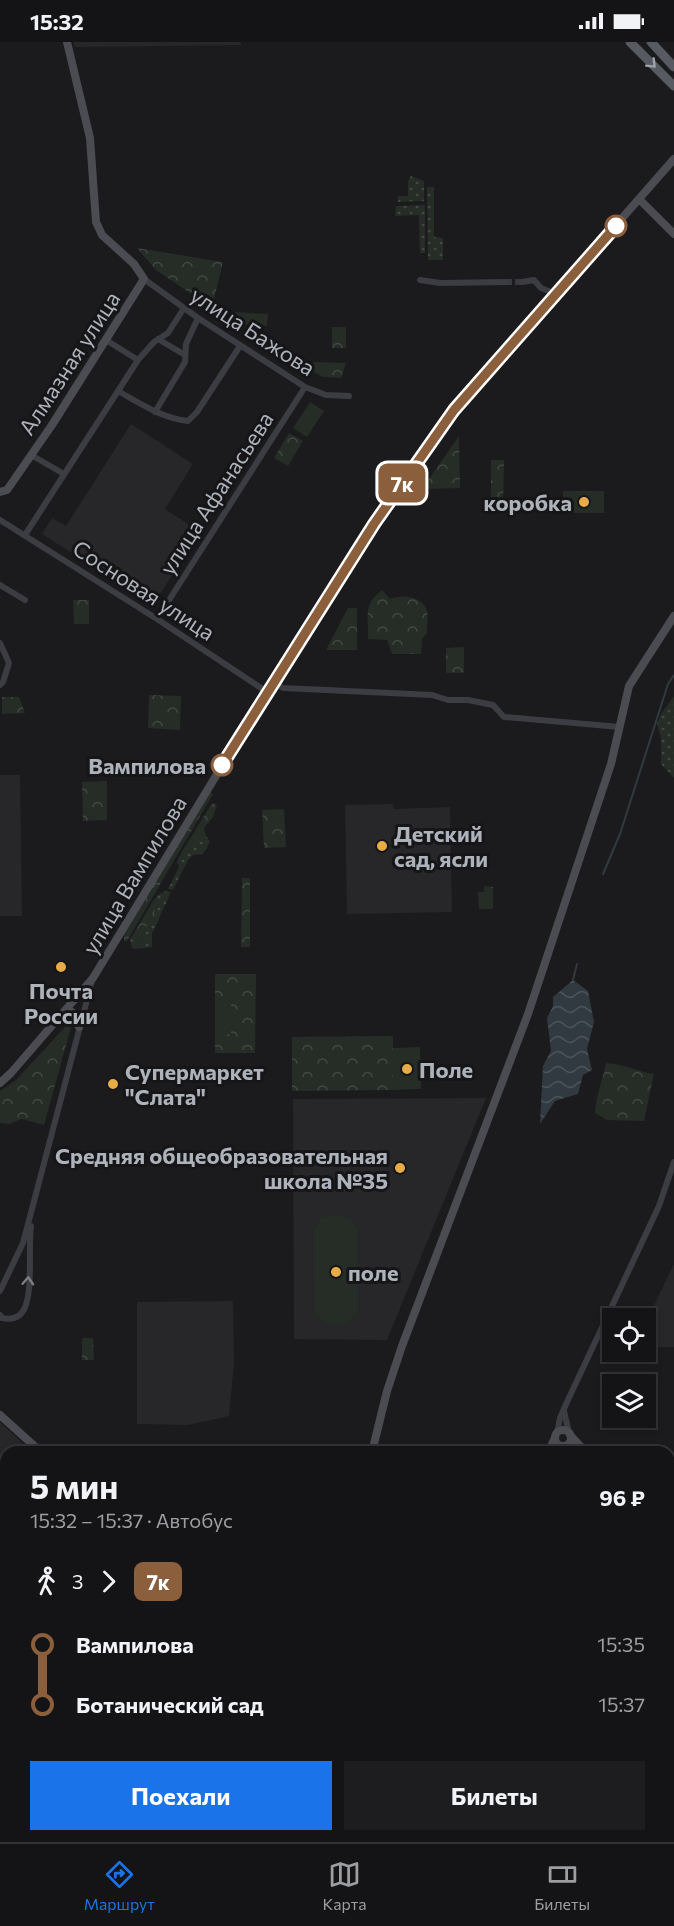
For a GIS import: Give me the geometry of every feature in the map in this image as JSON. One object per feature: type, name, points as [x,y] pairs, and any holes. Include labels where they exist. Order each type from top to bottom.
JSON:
[{"type":"main road","points":[[630,42],[674,86]]},
{"type":"main road","points":[[651,42],[674,67]]},
{"type":"street","points":[[67,42],[90,138],[96,222],[102,235],[134,264],[144,279]]},
{"type":"street","name":"улица Вампилова","points":[[0,1083],[93,978],[267,692],[374,524],[454,410],[674,159]]},
{"type":"street","points":[[639,199],[674,234]]},
{"type":"street","name":"улица Бажова","points":[[144,279],[198,318],[304,387],[326,395],[349,396]]},
{"type":"street","name":"Алмазная улица","points":[[0,492],[7,490],[31,455],[144,279]]},
{"type":"street","points":[[522,282],[534,279],[541,288],[555,294]]},
{"type":"street","points":[[420,280],[440,283],[506,282]]},
{"type":"street","points":[[25,535],[138,360],[158,339],[168,333],[184,308]]},
{"type":"street","points":[[155,412],[185,362],[186,344],[198,318]]},
{"type":"street","points":[[158,339],[185,355]]},
{"type":"street","points":[[106,340],[138,360]]},
{"type":"street","points":[[118,391],[155,412],[176,420],[188,421],[197,412],[240,346]]},
{"type":"street","name":"улица Афанасьева","points":[[157,619],[304,387]]},
{"type":"street","points":[[31,455],[64,474]]},
{"type":"street","name":"Сосновая улица","points":[[0,520],[267,692]]},
{"type":"street","points":[[0,585],[25,600]]},
{"type":"street","points":[[373,1446],[387,1391],[402,1346],[528,1014],[611,764],[629,686],[674,616]]},
{"type":"street","points":[[0,643],[9,663],[0,685]]},
{"type":"street","points":[[274,683],[283,688],[432,695],[448,700],[468,700],[493,705],[504,717],[620,727]]},
{"type":"street","points":[[0,1291],[21,1249],[33,1209],[93,978]]},
{"type":"street","points":[[62,1014],[70,1011],[75,1014],[79,1027]]},
{"type":"street","points":[[551,1446],[564,1410],[659,1206],[674,1162]]},
{"type":"street","points":[[0,1315],[10,1320],[18,1316],[25,1308],[29,1282],[29,1243],[33,1209]]},
{"type":"street","points":[[564,1410],[570,1434],[570,1443],[564,1446]]},
{"type":"street","points":[[0,1415],[34,1446]]},
{"type":"street","points":[[558,1446],[556,1435],[561,1430],[570,1434],[579,1446]]},
{"type":"shaded area","points":[[74,42],[241,42],[241,45],[74,47]]},
{"type":"shaded area","points":[[131,424],[193,464],[165,509],[200,532],[153,605],[42,534],[52,518],[66,526]]},
{"type":"shaded area","points":[[0,775],[20,775],[22,916],[0,916]]},
{"type":"shaded area","points":[[393,804],[394,809],[450,807],[452,912],[347,914],[345,805]]},
{"type":"shaded area","points":[[486,1098],[387,1340],[294,1339],[293,1099]]},
{"type":"shaded area","points":[[674,1264],[674,1347],[656,1347],[656,1308],[653,1308]]},
{"type":"shaded area","points":[[233,1301],[234,1363],[229,1416],[188,1425],[137,1424],[137,1302]]},
{"type":"shaded area","points":[[0,1422],[26,1446],[0,1446]]},
{"type":"green space","points":[[411,176],[424,181],[424,201],[398,202],[398,196],[408,196],[408,181]]},
{"type":"green space","points":[[427,187],[434,187],[434,237],[443,238],[443,260],[428,260]]},
{"type":"green space","points":[[425,205],[425,253],[420,253],[419,215],[395,216],[396,206]]},
{"type":"green space","points":[[137,248],[223,262],[212,308],[156,270]]},
{"type":"green space","points":[[235,312],[268,314],[267,326],[234,324]]},
{"type":"green space","points":[[332,327],[346,327],[346,348],[332,348]]},
{"type":"green space","points":[[314,362],[346,363],[341,378],[323,377],[308,369]]},
{"type":"green space","points":[[310,402],[324,411],[307,437],[293,428]]},
{"type":"green space","points":[[289,433],[303,441],[288,466],[274,458]]},
{"type":"green space","points":[[459,436],[460,488],[422,489]]},
{"type":"green space","points":[[491,460],[504,460],[503,509],[491,509]]},
{"type":"green space","name":"коробка","points":[[563,491],[604,491],[604,513],[563,513]]},
{"type":"green space","points":[[382,590],[390,599],[410,597],[419,601],[426,608],[427,633],[422,639],[421,654],[392,654],[387,640],[368,639],[369,607]]},
{"type":"green space","points":[[73,600],[89,600],[89,624],[74,624]]},
{"type":"green space","points":[[348,608],[357,608],[357,650],[326,650]]},
{"type":"green space","points":[[464,647],[464,673],[446,673],[446,648]]},
{"type":"green space","points":[[149,695],[181,696],[180,730],[148,728]]},
{"type":"green space","points":[[674,696],[674,778],[661,764],[661,738],[657,724]]},
{"type":"green space","points":[[2,697],[19,697],[25,713],[2,714]]},
{"type":"green space","points":[[107,781],[107,820],[83,821],[82,782]]},
{"type":"green space","points":[[210,792],[213,794],[127,941],[124,942],[124,933]]},
{"type":"green space","points":[[212,803],[217,805],[213,817],[204,828],[206,836],[199,841],[193,841],[188,850],[183,850]]},
{"type":"green space","points":[[284,809],[286,847],[264,848],[262,810]]},
{"type":"green space","points":[[206,836],[210,842],[203,854],[193,855],[188,860],[173,890],[168,889],[179,867],[177,861],[183,850],[188,850],[193,841]]},
{"type":"green space","points":[[242,878],[250,878],[250,947],[241,947]]},
{"type":"green space","points":[[484,886],[493,887],[493,909],[479,909],[478,892],[484,892]]},
{"type":"green space","points":[[166,891],[171,892],[152,934],[152,947],[134,949],[142,943],[143,933],[158,906],[153,901]]},
{"type":"green space","points":[[153,901],[158,906],[143,933],[142,943],[134,949],[130,940]]},
{"type":"green space","points":[[215,974],[256,974],[255,1053],[215,1053],[215,1034],[230,1034],[230,999],[215,999]]},
{"type":"green space","points":[[215,999],[231,999],[231,1034],[215,1034]]},
{"type":"green space","points":[[69,1023],[71,1027],[44,1125],[22,1119],[9,1124],[0,1123],[0,1091],[16,1080]]},
{"type":"green space","points":[[393,1036],[393,1090],[292,1091],[292,1037]]},
{"type":"green space","name":"Поле","points":[[420,1047],[421,1089],[393,1090],[393,1048]]},
{"type":"green space","points":[[606,1063],[654,1074],[644,1121],[607,1120],[595,1113]]},
{"type":"green space","name":"поле","points":[[335,1215],[350,1218],[357,1229],[358,1313],[342,1325],[331,1325],[315,1313],[314,1231],[321,1218]]},
{"type":"green space","points":[[82,1338],[93,1338],[94,1360],[82,1360]]},
{"type":"water","points":[[573,980],[588,991],[594,1022],[587,1049],[592,1070],[583,1075],[578,1094],[555,1101],[540,1124],[543,1066],[551,1051],[547,1018],[553,1006],[553,997]]},
{"type":"waterway","points":[[603,874],[620,834],[668,684],[674,675]]},
{"type":"waterway","points":[[573,980],[577,964]]},
{"type":"tunnel","points":[[506,282],[522,282]]},
{"type":"bus line","name":"7к","points":[[222,765],[374,524],[454,410],[616,226]]},
{"type":"place","name":"коробка","points":[[584,502]]},
{"type":"place","name":"Вампилова","points":[[222,765]]},
{"type":"place","name":"Детский сад, ясли","points":[[382,846]]},
{"type":"place","name":"Почта России","points":[[61,967]]},
{"type":"place","name":"Поле","points":[[407,1069]]},
{"type":"place","name":"Супермаркет \"Слата\"","points":[[113,1084]]},
{"type":"place","name":"Средняя общеобразовательная школа №35","points":[[400,1168]]},
{"type":"place","name":"поле","points":[[336,1272]]}]
